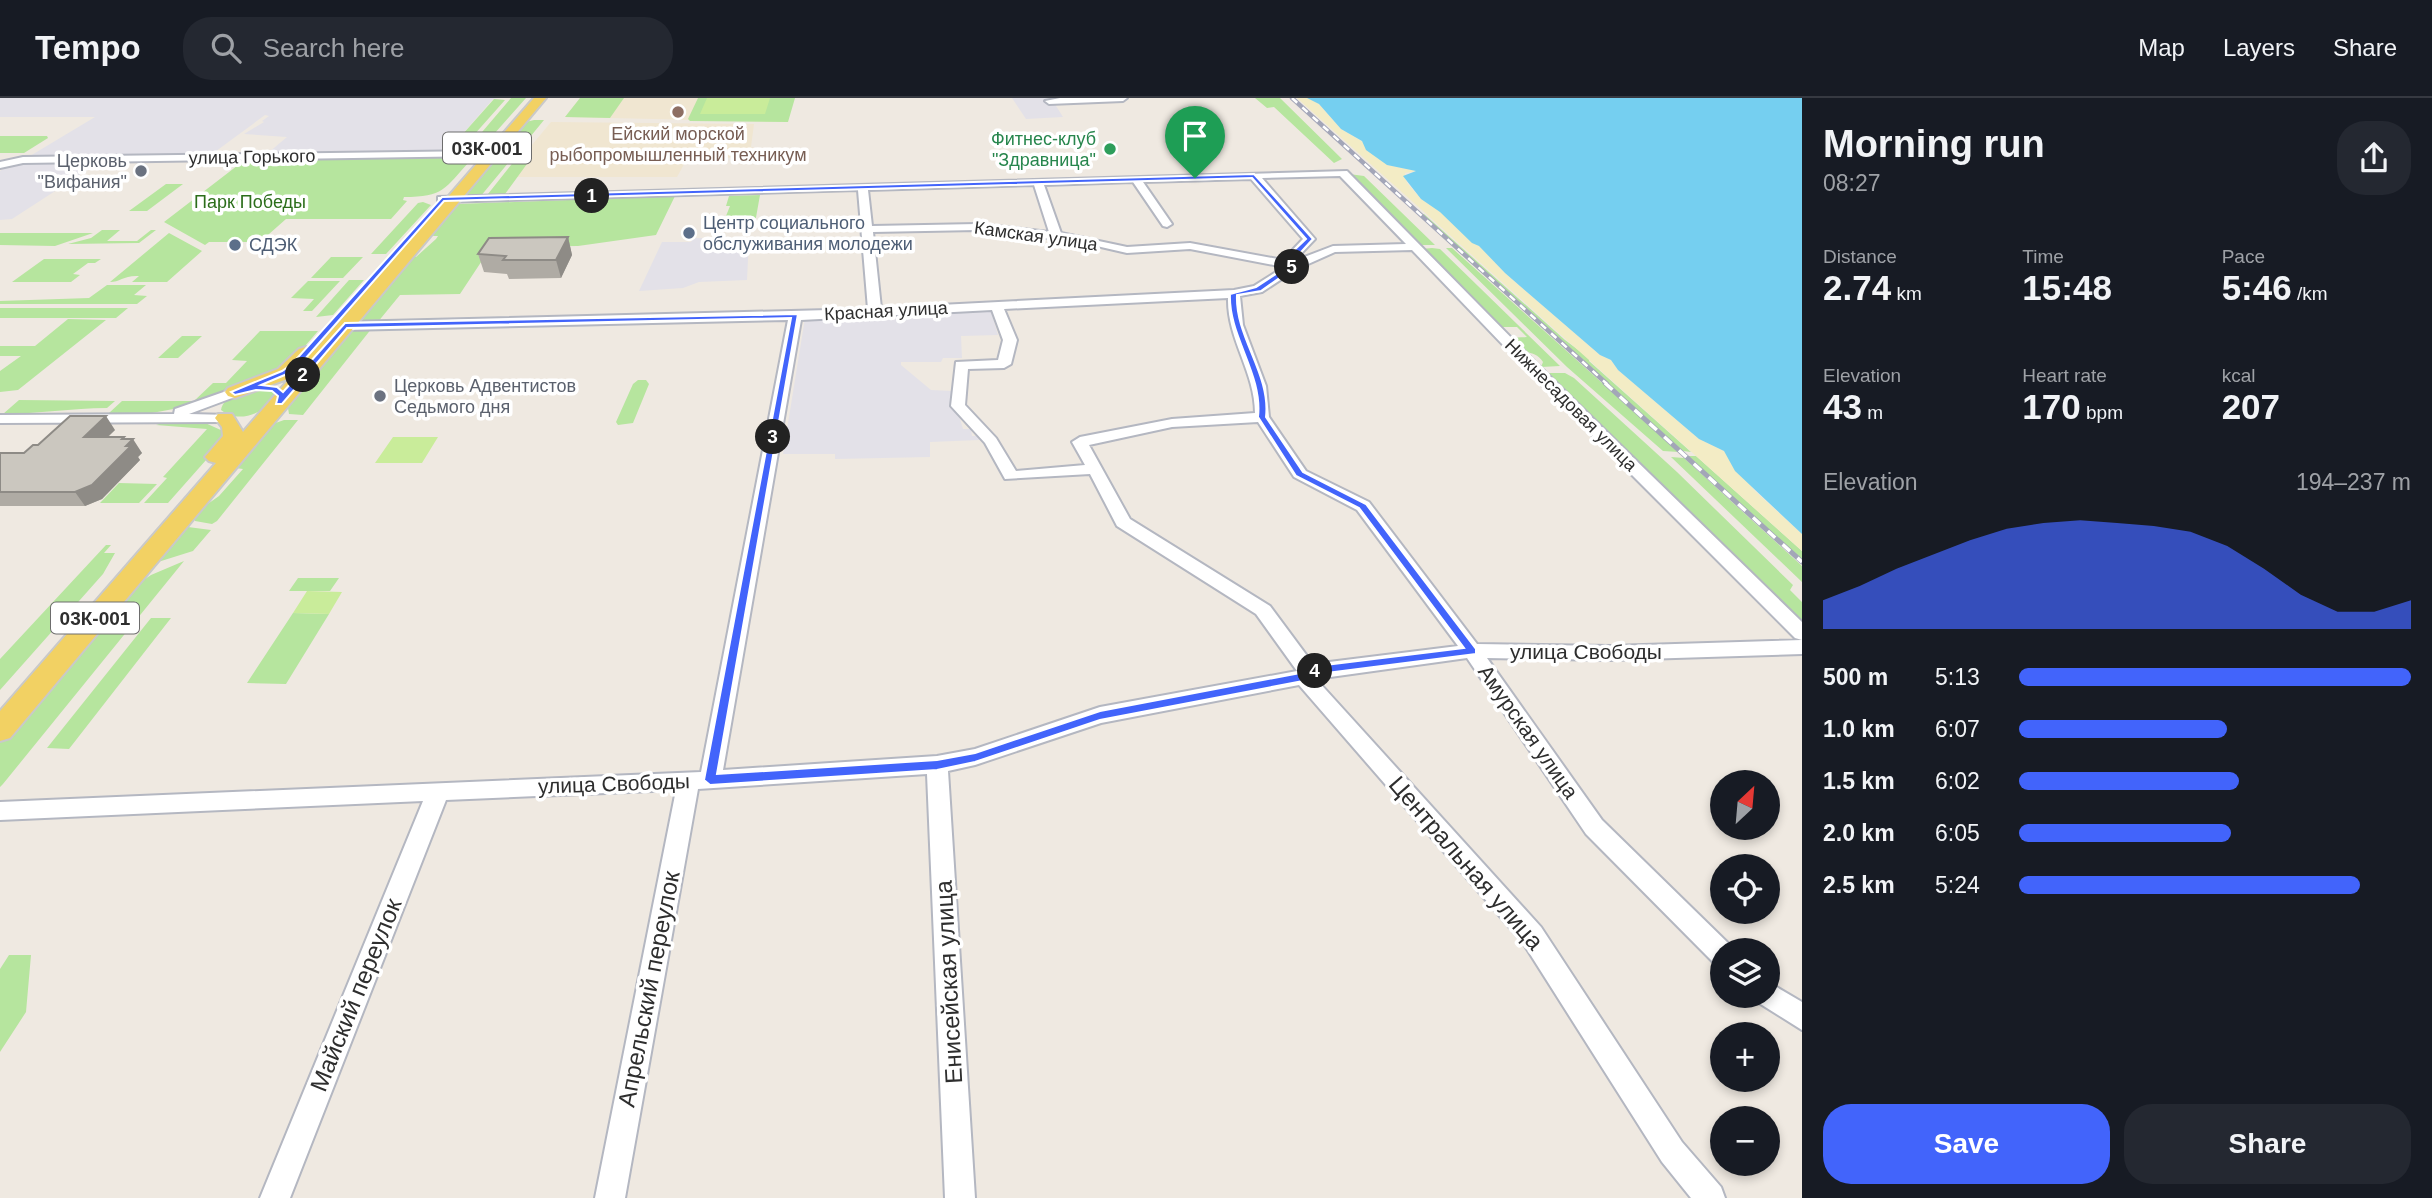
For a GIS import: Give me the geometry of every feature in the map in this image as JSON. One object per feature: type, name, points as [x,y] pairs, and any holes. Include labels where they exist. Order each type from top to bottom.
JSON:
[{"type":"main road","name":"03К-001","points":[[0,730],[345,326],[482,154],[531,98]]},
{"type":"main road","name":"03К-001","points":[[279,403],[252,417],[225,418],[218,415],[215,407],[235,392],[285,373],[295,365],[540,98]]},
{"type":"main road","points":[[235,392],[256,387],[274,388],[282,396],[279,403]]},
{"type":"main road","name":"03К-001","points":[[0,702],[231,440],[233,431],[225,418]]},
{"type":"street","points":[[1049,101],[1124,98]]},
{"type":"street","name":"улица Горького","points":[[0,164],[23,160],[482,154]]},
{"type":"street","name":"Нижнесадовая улица","points":[[1254,176],[1343,173],[1533,368],[1802,633]]},
{"type":"street","points":[[448,199],[1254,176],[1310,239],[1291,256],[1290,265]]},
{"type":"street","points":[[1136,179],[1167,224]]},
{"type":"street","points":[[1038,182],[1056,235]]},
{"type":"street","points":[[863,188],[874,311]]},
{"type":"street","name":"Камская улица","points":[[866,229],[977,227],[1056,235],[1127,250],[1190,246],[1290,265]]},
{"type":"street","name":"Красная улица","points":[[345,326],[795,316],[1234,294],[1258,289],[1290,265],[1337,248],[1415,247]]},
{"type":"street","name":"Амурская улица","points":[[1234,294],[1233,313],[1250,357],[1263,407],[1262,417],[1300,474],[1363,506],[1472,652],[1594,827],[1710,942]]},
{"type":"street","points":[[996,305],[1010,340],[1004,364],[961,365],[958,406],[991,441],[1011,476],[1095,469],[1080,442],[1172,423],[1262,417]]},
{"type":"street","name":"Апрельский переулок","points":[[610,1198],[700,780],[795,316]]},
{"type":"street","points":[[149,420],[190,409],[235,392]]},
{"type":"street","points":[[0,419],[225,418]]},
{"type":"street","name":"Центральная улица","points":[[1095,469],[1123,522],[1263,610],[1306,675],[1532,934],[1672,1152],[1710,1198]]},
{"type":"street","name":"улица Свободы","points":[[0,811],[700,780],[937,765],[975,757],[1100,715],[1306,675],[1317,670],[1472,652],[1611,653],[1802,647]]},
{"type":"street","name":"Енисейская улица","points":[[937,765],[960,1198]]},
{"type":"street","name":"Майский переулок","points":[[275,1198],[438,792]]},
{"type":"street","points":[[1780,1002],[1798,1015]]},
{"type":"shaded area","points":[[0,98],[498,98],[493,99],[446,153],[268,153],[287,137],[244,134],[264,122],[262,121],[269,116],[265,115],[208,157],[30,156],[95,117],[0,117]]},
{"type":"shaded area","name":"Ейский морской рыбопромышленный техникум","points":[[580,98],[791,98],[785,122],[565,117]]},
{"type":"shaded area","points":[[1012,98],[1051,98],[1063,117],[1026,119]]},
{"type":"shaded area","points":[[551,122],[754,124],[751,147],[757,149],[753,158],[688,157],[677,177],[516,177],[531,158],[522,157]]},
{"type":"shaded area","points":[[103,160],[12,219],[0,220],[0,171],[17,161]]},
{"type":"shaded area","points":[[693,238],[749,239],[747,280],[699,282],[683,288],[639,291],[662,242],[691,242]]},
{"type":"shaded area","points":[[990,308],[998,335],[961,336],[962,358],[943,358],[941,362],[901,362],[901,365],[931,390],[952,391],[963,429],[971,429],[972,436],[978,436],[979,440],[930,442],[930,457],[835,459],[835,454],[783,454],[805,318]]},
{"type":"green space","points":[[511,98],[526,98],[479,151],[465,152]]},
{"type":"green space","points":[[580,98],[624,98],[610,118],[565,117]]},
{"type":"green space","points":[[698,98],[795,98],[788,122],[690,121],[688,119]]},
{"type":"green space","points":[[707,98],[770,98],[765,114],[700,114]]},
{"type":"green space","points":[[1255,98],[1280,98],[1342,159],[1334,163],[1274,107],[1267,108]]},
{"type":"green space","points":[[494,99],[505,100],[465,145],[446,153]]},
{"type":"green space","points":[[544,120],[521,148],[505,149],[526,122]]},
{"type":"green space","points":[[0,136],[48,138],[24,153],[0,153]]},
{"type":"green space","points":[[519,155],[532,157],[505,194],[488,194]]},
{"type":"green space","name":"Парк Победы","points":[[465,156],[470,161],[448,185],[436,193],[404,197],[403,200],[407,201],[391,219],[286,219],[260,242],[209,242],[205,245],[164,222],[246,159]]},
{"type":"green space","points":[[495,156],[514,156],[480,197],[464,195]]},
{"type":"green space","points":[[1349,174],[1364,176],[1435,245],[1417,245]]},
{"type":"green space","points":[[166,184],[183,184],[147,211],[129,211]]},
{"type":"green space","points":[[760,195],[755,223],[719,223],[730,206],[726,206],[729,196]]},
{"type":"green space","points":[[675,196],[656,235],[578,246],[491,247],[460,294],[400,295],[377,323],[359,321],[412,257],[416,257],[436,239],[438,236],[433,236],[436,228],[458,204]]},
{"type":"green space","points":[[418,203],[431,205],[386,254],[371,254]]},
{"type":"green space","points":[[1424,214],[1565,340],[1589,358],[1589,361],[1691,452],[1683,451],[1420,215]]},
{"type":"green space","points":[[102,230],[120,230],[107,241],[137,241],[151,230],[156,230],[139,243],[68,244],[91,238]]},
{"type":"green space","points":[[0,233],[93,233],[55,246],[0,245]]},
{"type":"green space","points":[[169,233],[202,251],[167,282],[132,282],[139,276],[134,276],[110,282]]},
{"type":"green space","points":[[1446,248],[1452,248],[1679,452],[1663,451],[1567,367]]},
{"type":"green space","points":[[1421,249],[1440,249],[1560,366],[1541,367],[1543,362],[1539,357],[1521,352],[1508,338],[1527,337],[1517,327],[1497,327]]},
{"type":"green space","points":[[331,257],[363,257],[343,278],[311,278]]},
{"type":"green space","points":[[44,259],[101,259],[88,263],[73,274],[80,275],[71,282],[12,282]]},
{"type":"green space","points":[[349,280],[364,280],[333,315],[316,317]]},
{"type":"green space","points":[[308,281],[340,281],[312,311],[303,311],[314,299],[291,298]]},
{"type":"green space","points":[[107,285],[146,285],[134,295],[147,296],[137,304],[0,304],[0,301],[89,298]]},
{"type":"green space","points":[[0,308],[128,308],[116,318],[0,318]]},
{"type":"green space","points":[[68,319],[106,320],[18,390],[0,392],[0,371],[21,356],[0,356],[0,346],[35,346]]},
{"type":"green space","points":[[372,328],[303,415],[289,414],[288,408],[348,332]]},
{"type":"green space","points":[[260,331],[318,331],[287,367],[277,372],[184,407],[152,413],[109,413],[122,401],[194,401],[213,383],[226,383],[247,361],[232,360]]},
{"type":"green space","points":[[182,336],[202,336],[178,358],[158,358]]},
{"type":"green space","points":[[1546,373],[1565,373],[1574,378],[1677,472],[1793,585],[1790,590],[1802,602],[1802,628]]},
{"type":"green space","points":[[638,380],[646,380],[649,384],[633,423],[618,425],[616,422],[633,384]]},
{"type":"green space","points":[[255,389],[271,390],[277,396],[266,407],[252,415],[236,416],[221,410],[230,398]]},
{"type":"green space","points":[[19,400],[115,401],[107,408],[3,414]]},
{"type":"green space","points":[[172,420],[203,422],[223,431],[222,442],[168,503],[144,503],[167,478],[163,477],[207,429],[156,425]]},
{"type":"green space","points":[[284,420],[298,420],[217,521],[212,524],[195,521],[195,513],[219,496],[243,469],[235,468],[270,425]]},
{"type":"green space","points":[[393,437],[438,437],[422,463],[375,463]]},
{"type":"green space","points":[[1688,456],[1696,456],[1802,551],[1802,560]]},
{"type":"green space","points":[[1671,457],[1684,458],[1802,566],[1802,582]]},
{"type":"green space","points":[[119,483],[157,484],[139,503],[100,503]]},
{"type":"green space","points":[[188,527],[211,530],[193,551],[158,562],[153,561],[179,529]]},
{"type":"green space","points":[[106,545],[111,545],[104,553],[115,553],[103,574],[0,690],[0,659]]},
{"type":"green space","points":[[184,561],[0,787],[0,742],[139,583]]},
{"type":"green space","points":[[298,578],[339,578],[330,591],[289,591]]},
{"type":"green space","points":[[307,591],[342,592],[329,614],[293,613]]},
{"type":"green space","points":[[293,613],[329,614],[286,684],[247,683]]},
{"type":"green space","points":[[151,618],[171,618],[69,749],[47,748]]},
{"type":"green space","points":[[9,955],[31,955],[26,1012],[0,1052],[0,969]]},
{"type":"sand","points":[[1297,98],[1307,98],[1318,103],[1341,129],[1363,142],[1387,165],[1417,171],[1405,173],[1407,183],[1421,199],[1441,212],[1505,273],[1600,355],[1611,360],[1618,370],[1699,439],[1724,451],[1755,491],[1802,534],[1802,551]]},
{"type":"water","points":[[1307,98],[1802,98],[1802,534],[1735,471],[1724,451],[1699,439],[1618,370],[1611,360],[1600,355],[1505,273],[1440,212],[1421,199],[1403,176],[1416,171],[1387,165],[1366,150],[1362,141],[1341,129],[1319,104]]},
{"type":"building","points":[[568,237],[556,260],[503,260],[506,256],[478,254],[489,238]]},
{"type":"building","points":[[70,416],[106,416],[84,437],[124,437],[122,439],[133,439],[126,446],[131,446],[92,485],[75,492],[0,492],[0,453],[24,453],[33,445],[38,445]]},
{"type":"railway","points":[[1292,98],[1607,384]]},
{"type":"railway","points":[[1605,383],[1802,562]]},
{"type":"place","name":"Ейский морской рыбопромышленный техникум","points":[[678,112]]},
{"type":"place","name":"Фитнес-клуб \"Здравница\"","points":[[1110,149]]},
{"type":"place","name":"Церковь \"Вифания\"","points":[[141,171]]},
{"type":"place","name":"Центр социального обслуживания молодежи","points":[[689,233]]},
{"type":"place","name":"СДЭК","points":[[235,245]]},
{"type":"place","name":"Церковь Адвентистов Седьмого дня","points":[[380,396]]},
{"type":"route","points":[[1254,176],[1310,239],[1291,256],[1287,264],[1293,266],[1258,289],[1234,294],[1233,313],[1249,351],[1263,407],[1262,417],[1300,474],[1363,506],[1472,652],[1317,670],[1303,677],[1100,715],[975,757],[937,765],[710,780],[795,316],[345,326],[279,403],[281,393],[274,388],[256,387],[235,392],[291,369],[442,199],[1195,178],[1254,176]]}]
